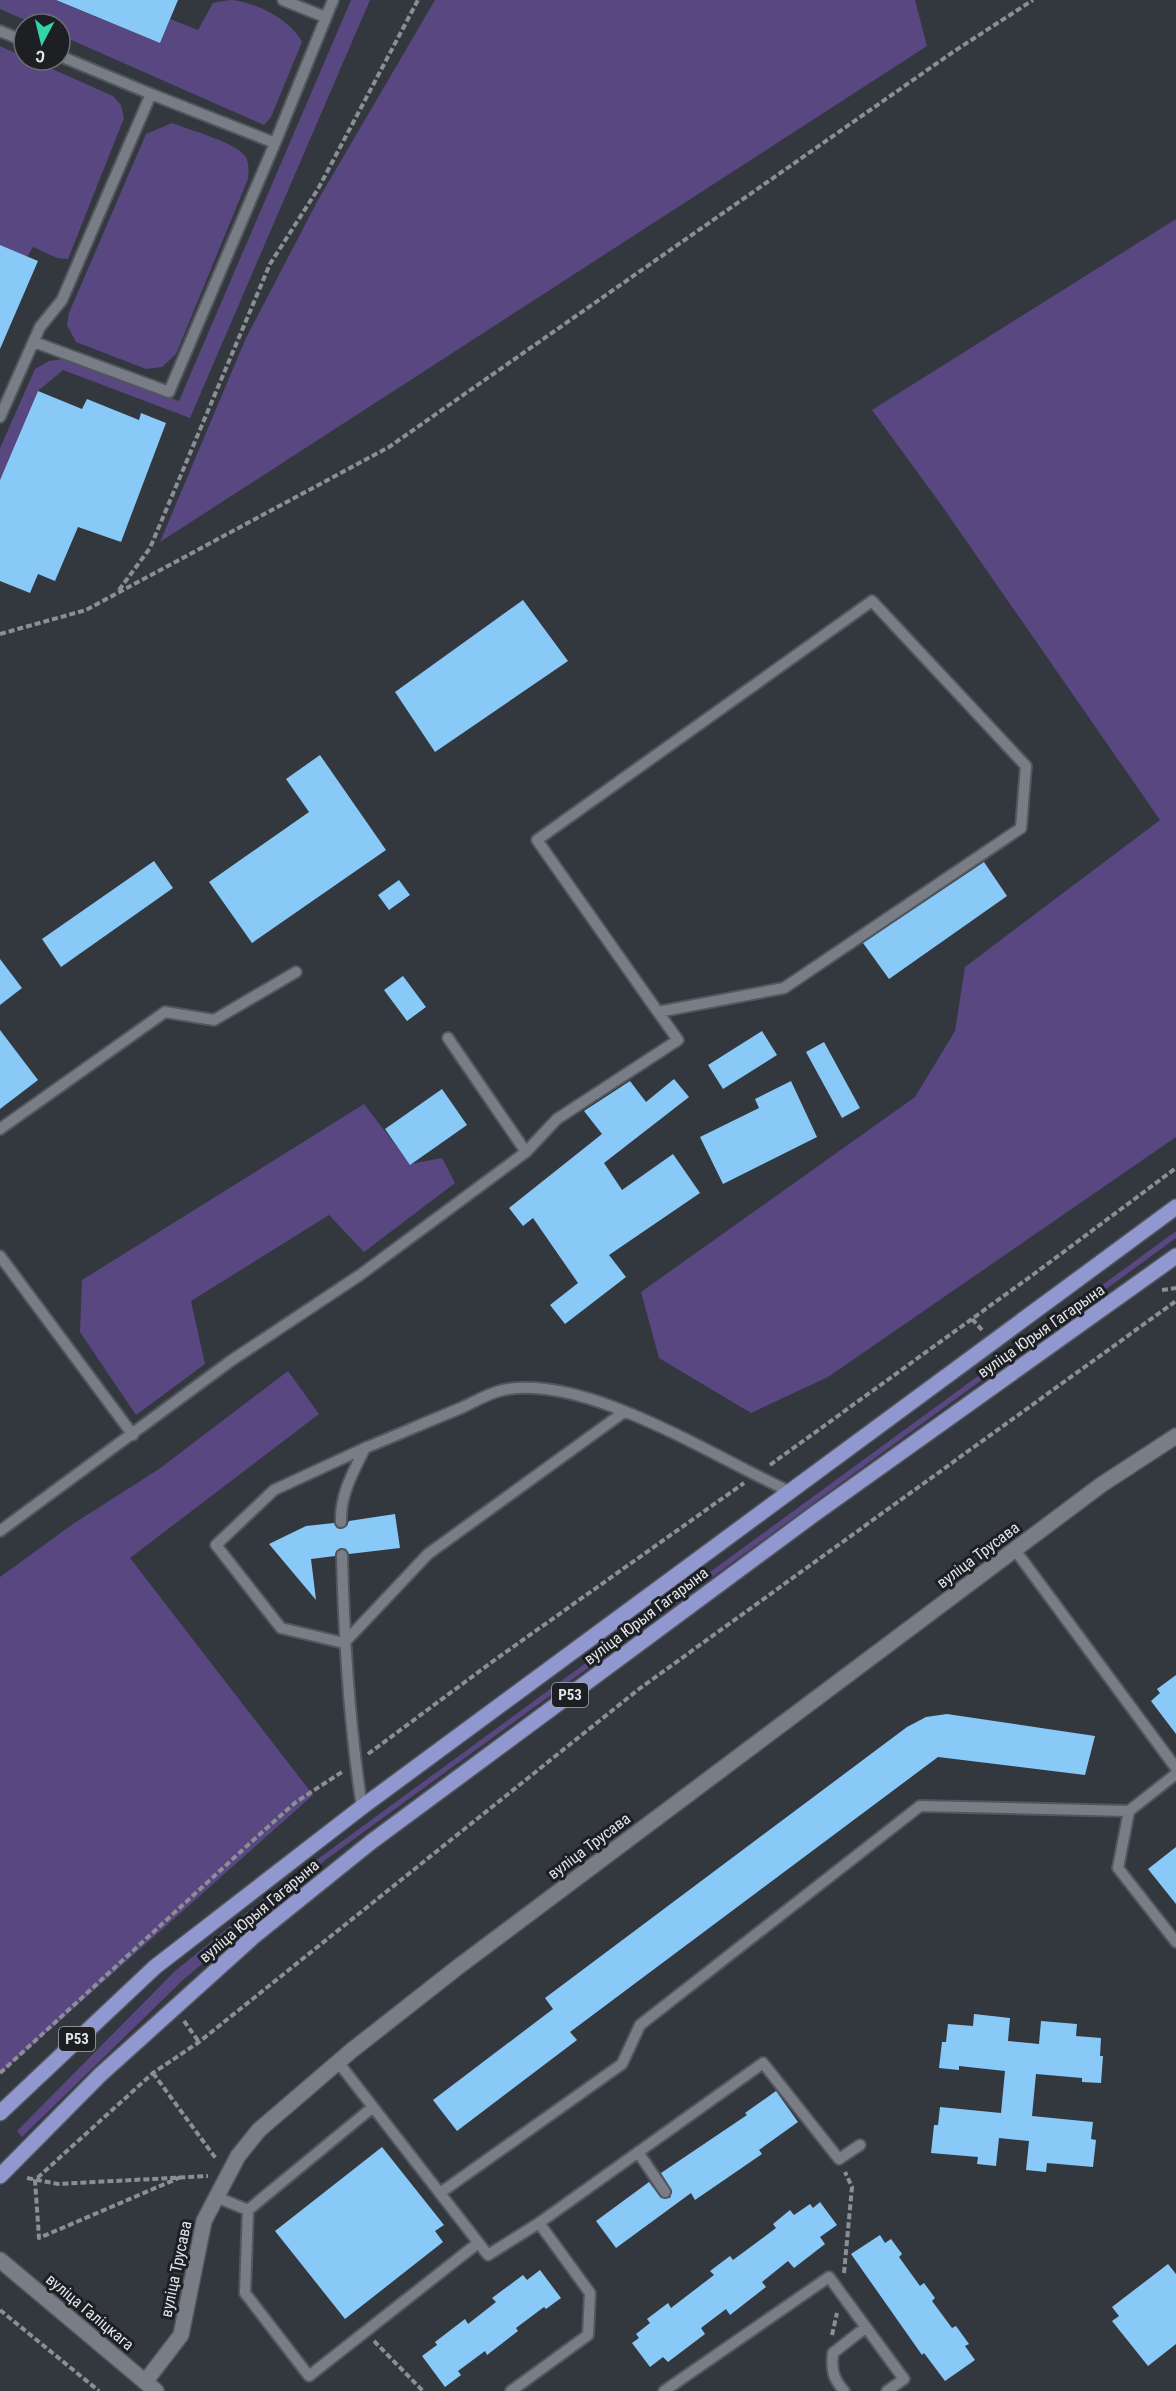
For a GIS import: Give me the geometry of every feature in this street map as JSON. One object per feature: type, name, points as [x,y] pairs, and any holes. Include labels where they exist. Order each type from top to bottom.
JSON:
[{"type":"main road","name":"вуліца Юрыя Гагарына","points":[[0,2113],[155,1967],[362,1807],[1176,1207]]},
{"type":"main road","name":"вуліца Юрыя Гагарына","points":[[0,2176],[100,2075],[174,2008],[254,1937],[371,1842],[813,1515],[1176,1256]]},
{"type":"street","name":"вуліца Трусава","points":[[151,2387],[181,2335],[204,2221],[238,2156],[259,2130],[351,2051],[458,1967],[1101,1485],[1176,1436]]},
{"type":"street","name":"вуліца Галіцкага","points":[[0,2260],[151,2387]]},
{"type":"lane","points":[[283,0],[326,17]]},
{"type":"lane","points":[[34,342],[170,392],[333,0]]},
{"type":"lane","points":[[72,61],[275,143]]},
{"type":"lane","points":[[0,417],[40,327],[62,300],[151,94]]},
{"type":"lane","points":[[0,1531],[232,1360],[360,1275],[526,1152],[557,1119],[678,1040],[658,1012],[537,840],[872,600],[1026,766],[1021,828],[784,988],[658,1012]]},
{"type":"lane","points":[[0,1129],[165,1012],[213,1020],[296,972]]},
{"type":"lane","points":[[448,1038],[526,1152]]},
{"type":"lane","points":[[0,1256],[133,1435]]},
{"type":"lane","points":[[344,1643],[281,1628],[216,1545],[274,1490],[365,1448],[503,1390],[534,1389],[565,1393],[624,1412],[696,1443],[754,1476],[791,1492]]},
{"type":"lane","points":[[344,1643],[428,1554],[624,1412]]},
{"type":"lane","points":[[341,1522],[341,1507],[350,1477],[365,1448]]},
{"type":"lane","points":[[1015,1550],[1176,1768]]},
{"type":"lane","points":[[342,1555],[344,1643],[355,1764],[362,1807]]},
{"type":"lane","points":[[440,2193],[622,2064],[640,2025],[920,1806],[1129,1811],[1176,1774]]},
{"type":"lane","points":[[1129,1811],[1118,1868],[1176,1942]]},
{"type":"lane","points":[[338,2062],[488,2255],[538,2223],[763,2063],[839,2159],[860,2145]]},
{"type":"lane","points":[[373,2107],[248,2210],[245,2293],[309,2376],[478,2242]]},
{"type":"lane","points":[[638,2152],[665,2192]]},
{"type":"lane","points":[[216,2197],[248,2210]]},
{"type":"lane","points":[[511,2391],[588,2335],[590,2294],[538,2223]]},
{"type":"lane","points":[[664,2391],[829,2277],[904,2379],[887,2391]]},
{"type":"lane","points":[[844,2391],[835,2381],[831,2368],[833,2353],[866,2327]]},
{"type":"path","points":[[117,593],[150,548],[270,264],[318,189],[418,0]]},
{"type":"path","points":[[0,634],[86,610],[389,447],[953,52],[1033,0]]},
{"type":"path","points":[[0,2073],[296,1802],[355,1764],[496,1659],[714,1507],[1176,1168]]},
{"type":"path","points":[[1162,1290],[1176,1288]]},
{"type":"path","points":[[35,2180],[153,2073],[199,2042],[639,1689],[1176,1301]]},
{"type":"path","points":[[174,2008],[199,2042]]},
{"type":"path","points":[[153,2073],[228,2175]]},
{"type":"path","points":[[27,2178],[58,2184],[228,2175]]},
{"type":"path","points":[[35,2180],[39,2238],[181,2177]]},
{"type":"path","points":[[0,2310],[99,2391]]},
{"type":"path","points":[[365,2332],[423,2391]]},
{"type":"shaded area","points":[[0,0],[55,0],[160,43],[170,19],[198,30],[213,3],[233,0],[262,9],[282,20],[302,42],[271,117],[264,125],[72,40],[72,12],[12,12],[12,14],[0,9]]},
{"type":"shaded area","points":[[351,0],[370,0],[190,418],[63,370],[38,391],[0,480],[0,448],[35,369],[49,361],[63,359],[179,401]]},
{"type":"shaded area","points":[[435,0],[915,0],[927,46],[160,542],[246,338],[318,200]]},
{"type":"shaded area","points":[[0,46],[12,52],[12,72],[59,72],[113,96],[121,105],[124,118],[68,259],[57,258],[33,247],[27,257],[0,245]]},
{"type":"shaded area","points":[[172,123],[222,141],[240,151],[247,161],[248,179],[176,354],[162,367],[146,369],[76,342],[67,325],[69,313],[146,134]]},
{"type":"shaded area","points":[[1176,219],[1176,1137],[828,1377],[751,1413],[659,1358],[641,1292],[915,1097],[955,1031],[965,967],[1160,820],[942,506],[872,410]]},
{"type":"shaded area","points":[[364,1104],[410,1164],[442,1158],[455,1183],[364,1252],[329,1215],[191,1301],[205,1364],[136,1415],[80,1332],[82,1280]]},
{"type":"shaded area","points":[[1176,1231],[1176,1238],[324,1861],[183,1980],[22,2137],[17,2131],[175,1971],[266,1897]]},
{"type":"shaded area","points":[[288,1371],[319,1414],[130,1558],[313,1795],[0,2074],[0,1577],[73,1524],[159,1469]]},
{"type":"building","points":[[56,0],[178,0],[160,43]]},
{"type":"building","points":[[0,245],[38,261],[0,349]]},
{"type":"building","points":[[38,391],[82,409],[87,399],[139,420],[141,413],[166,423],[121,542],[78,527],[55,581],[38,574],[30,593],[0,581],[0,480]]},
{"type":"building","points":[[523,600],[568,661],[435,752],[395,692]]},
{"type":"building","points":[[320,755],[386,850],[252,943],[209,882],[309,812],[286,779]]},
{"type":"building","points":[[154,861],[173,888],[61,967],[42,939]]},
{"type":"building","points":[[984,862],[1007,896],[889,979],[863,943]]},
{"type":"building","points":[[399,880],[410,895],[389,910],[378,895]]},
{"type":"building","points":[[0,959],[22,988],[0,1005]]},
{"type":"building","points":[[403,976],[426,1007],[407,1021],[384,990]]},
{"type":"building","points":[[0,1030],[38,1080],[0,1109]]},
{"type":"building","points":[[762,1031],[777,1055],[723,1089],[708,1065]]},
{"type":"building","points":[[824,1042],[860,1108],[842,1118],[806,1052]]},
{"type":"building","points":[[674,1079],[689,1097],[604,1163],[622,1190],[673,1154],[700,1193],[609,1255],[626,1277],[565,1324],[550,1305],[578,1283],[533,1218],[523,1226],[509,1208],[602,1134],[584,1111],[630,1081],[646,1102]]},
{"type":"building","points":[[791,1081],[817,1137],[723,1184],[700,1137],[759,1108],[755,1099]]},
{"type":"building","points":[[442,1089],[467,1125],[410,1165],[385,1129]]},
{"type":"building","points":[[395,1514],[400,1548],[349,1554],[346,1549],[341,1548],[336,1551],[335,1556],[311,1559],[316,1600],[269,1544],[306,1526],[334,1523],[337,1528],[341,1529],[347,1526],[349,1521]]},
{"type":"building","points":[[1176,1675],[1176,1734],[1151,1701],[1160,1693],[1157,1689]]},
{"type":"building","points":[[947,1714],[1095,1736],[1085,1775],[938,1757],[570,2032],[577,2040],[457,2131],[433,2100],[553,2009],[545,1998],[907,1727],[926,1717]]},
{"type":"building","points":[[1176,1847],[1176,1904],[1148,1869]]},
{"type":"building","points":[[974,2014],[1010,2018],[1008,2041],[1039,2044],[1041,2021],[1077,2024],[1076,2036],[1101,2038],[1100,2056],[1103,2056],[1101,2083],[1082,2082],[1082,2078],[1036,2074],[1032,2116],[1093,2122],[1091,2139],[1096,2140],[1093,2167],[1047,2163],[1046,2172],[1026,2170],[1029,2141],[999,2138],[996,2166],[977,2164],[978,2157],[931,2153],[934,2125],[938,2125],[940,2107],[1001,2113],[1005,2071],[959,2066],[959,2070],[939,2068],[942,2042],[946,2042],[948,2024],[973,2026]]},
{"type":"building","points":[[776,2091],[798,2122],[759,2150],[762,2154],[695,2200],[691,2193],[616,2248],[596,2221],[649,2182],[661,2198],[670,2198],[672,2191],[661,2173],[747,2115],[745,2113]]},
{"type":"building","points":[[382,2147],[444,2225],[435,2231],[443,2242],[345,2319],[275,2231]]},
{"type":"building","points":[[820,2202],[837,2225],[820,2237],[825,2244],[794,2268],[788,2261],[762,2282],[766,2287],[730,2315],[726,2309],[701,2328],[705,2334],[668,2362],[663,2357],[650,2367],[632,2343],[639,2338],[636,2334],[650,2323],[647,2319],[668,2303],[671,2308],[714,2275],[710,2271],[730,2256],[733,2260],[776,2228],[773,2224],[790,2210],[794,2215],[810,2204],[813,2208]]},
{"type":"building","points":[[880,2235],[885,2243],[891,2239],[902,2254],[899,2257],[920,2286],[924,2283],[935,2298],[932,2301],[952,2328],[956,2326],[969,2344],[965,2346],[975,2360],[945,2381],[924,2353],[922,2355],[851,2254]]},
{"type":"building","points":[[1168,2264],[1176,2274],[1176,2344],[1148,2366],[1112,2321],[1119,2316],[1112,2307]]},
{"type":"building","points":[[540,2270],[561,2298],[546,2309],[544,2307],[516,2328],[518,2331],[487,2355],[485,2351],[458,2371],[461,2375],[445,2387],[422,2356],[437,2345],[435,2342],[465,2319],[468,2324],[496,2302],[492,2298],[523,2275],[527,2280]]}]
